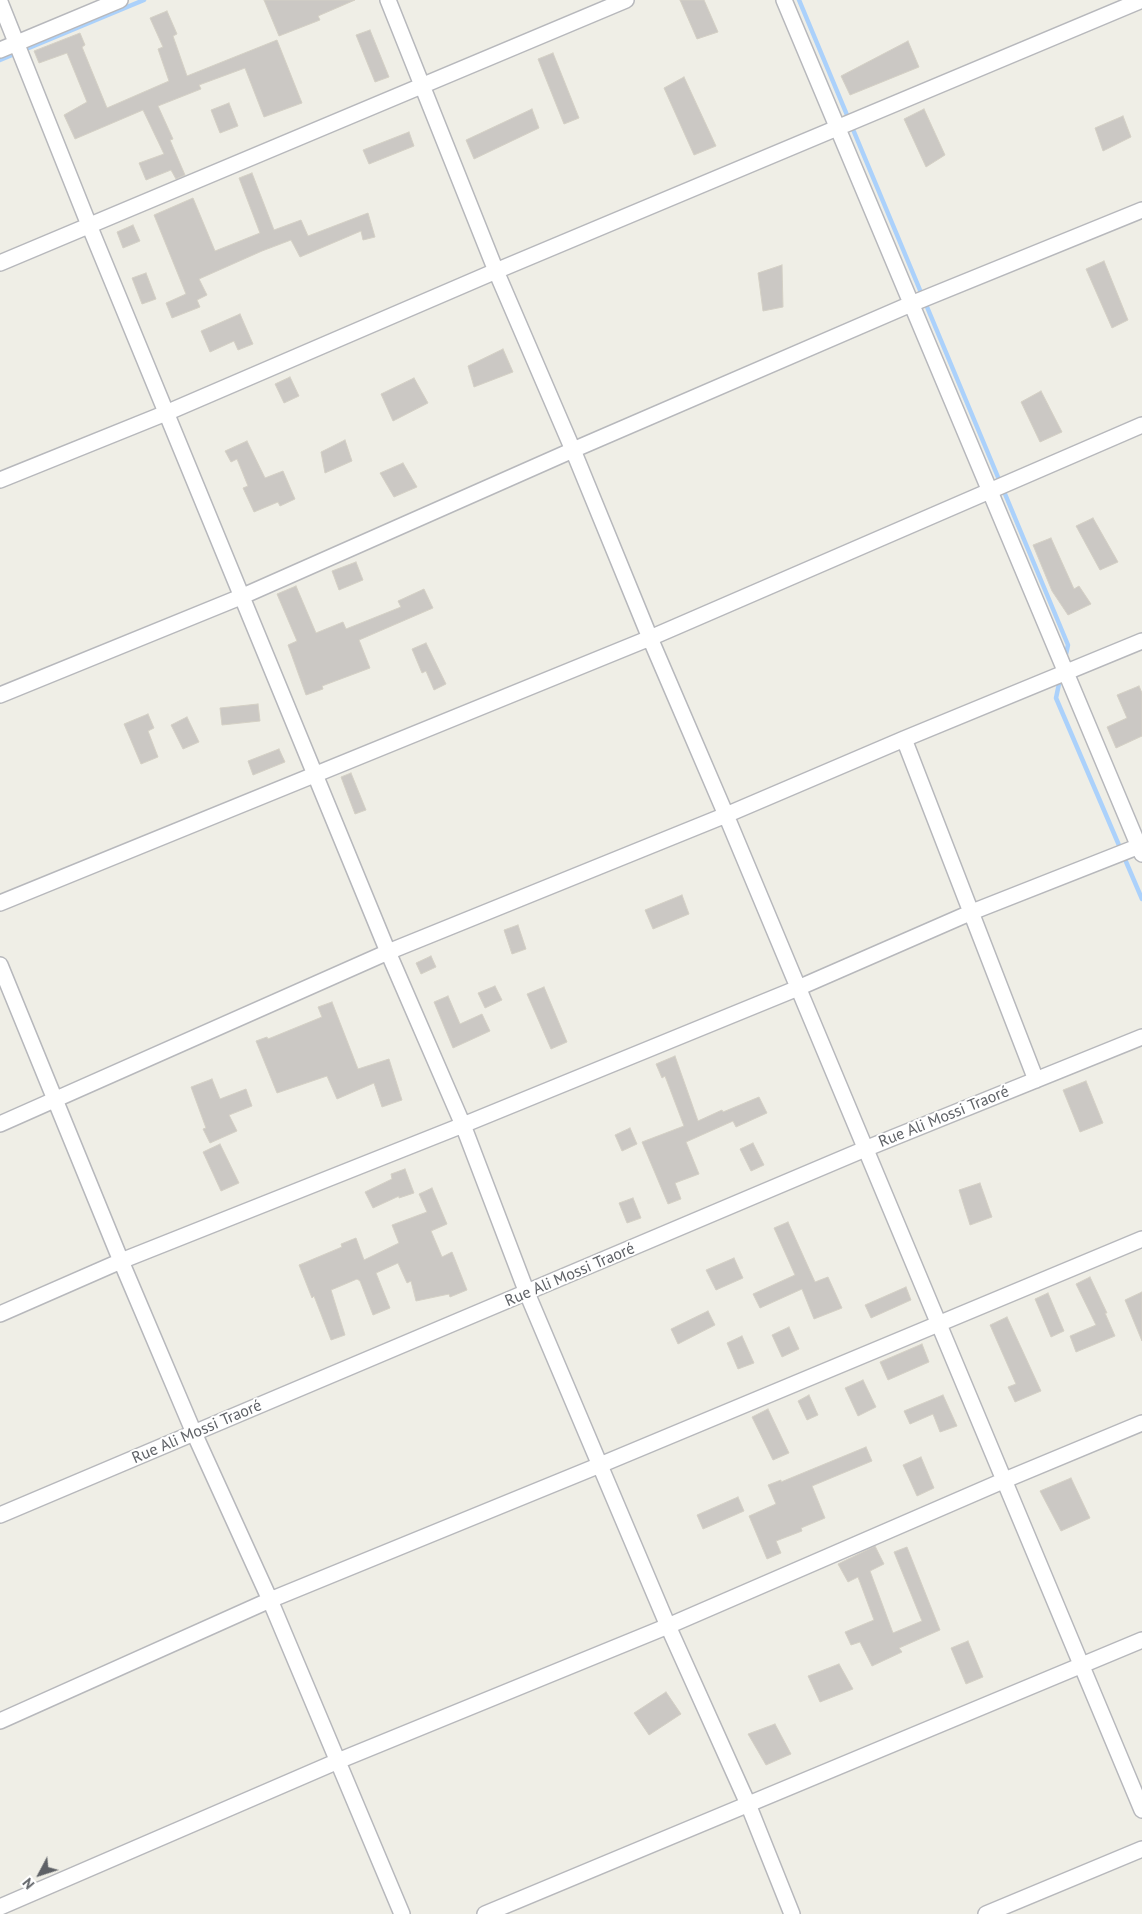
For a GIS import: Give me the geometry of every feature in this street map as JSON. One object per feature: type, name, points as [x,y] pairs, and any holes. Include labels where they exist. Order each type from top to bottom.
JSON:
[{"type":"street","points":[[0,50],[120,0]]},
{"type":"street","points":[[388,0],[496,271],[573,450],[650,638],[1142,1810]]},
{"type":"street","points":[[0,263],[626,0]]},
{"type":"street","points":[[0,1314],[121,1261],[463,1125],[798,988],[972,912],[1141,849],[784,0]]},
{"type":"street","points":[[0,480],[166,412],[837,127],[1142,0]]},
{"type":"street","points":[[0,2],[18,43],[89,225],[388,952],[463,1125],[527,1293],[668,1626],[748,1804],[792,1914]]},
{"type":"street","points":[[0,695],[243,596],[573,450],[911,304],[1142,210]]},
{"type":"street","points":[[0,903],[650,638],[1142,425]]},
{"type":"street","points":[[0,1124],[56,1101],[388,952],[726,816],[904,738],[1142,641]]},
{"type":"street","points":[[904,738],[1036,1080]]},
{"type":"street","points":[[0,965],[121,1261],[194,1433],[270,1600],[402,1914]]},
{"type":"street","name":"Rue Ali Mossi Traoré","points":[[0,1515],[865,1149],[1142,1036]]},
{"type":"street","points":[[0,1721],[270,1600],[1142,1239]]},
{"type":"street","points":[[0,1907],[338,1761],[668,1626],[1005,1480],[1142,1423]]},
{"type":"street","points":[[485,1914],[1082,1667],[1142,1640]]},
{"type":"street","points":[[986,1914],[1142,1849]]},
{"type":"building","points":[[264,0],[355,0],[318,16],[320,20],[279,36]]},
{"type":"building","points":[[680,0],[704,0],[718,32],[697,39]]},
{"type":"building","points":[[167,11],[177,34],[173,36],[187,76],[277,40],[302,103],[264,117],[245,68],[199,85],[201,89],[158,106],[173,139],[170,140],[185,175],[176,179],[171,170],[146,180],[139,163],[164,154],[143,110],[75,139],[64,115],[87,102],[67,53],[39,63],[34,51],[80,33],[85,45],[82,47],[107,108],[169,81],[158,49],[163,47],[150,18]]},
{"type":"building","points":[[370,30],[389,77],[375,82],[356,35]]},
{"type":"building","points":[[908,41],[919,67],[850,95],[841,76]]},
{"type":"building","points":[[553,53],[579,118],[564,124],[538,59]]},
{"type":"building","points":[[684,77],[716,146],[694,155],[664,88]]},
{"type":"building","points":[[229,103],[238,126],[220,133],[211,110]]},
{"type":"building","points":[[532,109],[539,128],[474,159],[466,140]]},
{"type":"building","points":[[924,109],[945,155],[926,167],[904,119]]},
{"type":"building","points":[[1123,116],[1131,137],[1103,151],[1095,128]]},
{"type":"building","points":[[409,132],[414,146],[369,164],[363,150]]},
{"type":"building","points":[[252,173],[274,230],[301,220],[308,236],[368,213],[375,237],[363,240],[361,231],[300,257],[291,240],[262,251],[199,279],[207,295],[197,300],[200,307],[172,318],[166,303],[186,294],[154,215],[193,198],[215,251],[260,233],[239,178]]},
{"type":"building","points":[[133,225],[140,241],[123,248],[117,232]]},
{"type":"building","points":[[1104,261],[1128,320],[1112,328],[1086,269]]},
{"type":"building","points":[[782,265],[783,307],[763,311],[758,273]]},
{"type":"building","points":[[146,273],[156,299],[142,304],[132,278]]},
{"type":"building","points":[[240,314],[253,344],[238,350],[234,341],[210,352],[201,331]]},
{"type":"building","points":[[503,349],[513,372],[474,387],[468,366]]},
{"type":"building","points":[[290,377],[299,396],[284,403],[275,384]]},
{"type":"building","points":[[414,378],[428,403],[393,421],[381,394]]},
{"type":"building","points":[[1041,391],[1062,432],[1040,442],[1021,402]]},
{"type":"building","points":[[345,440],[352,461],[325,473],[321,452]]},
{"type":"building","points":[[247,441],[265,478],[283,471],[295,499],[280,506],[278,502],[254,512],[243,488],[248,486],[237,459],[231,462],[225,451]]},
{"type":"building","points":[[403,463],[417,487],[394,497],[380,473]]},
{"type":"building","points":[[1093,518],[1118,562],[1100,570],[1076,526]]},
{"type":"building","points":[[1051,538],[1074,589],[1079,586],[1091,604],[1068,615],[1052,591],[1033,545]]},
{"type":"building","points":[[356,562],[363,580],[339,590],[332,571]]},
{"type":"building","points":[[296,586],[316,633],[343,622],[346,629],[401,607],[398,601],[424,589],[433,608],[359,640],[370,668],[322,686],[323,689],[306,695],[288,645],[297,641],[277,594]]},
{"type":"building","points":[[426,643],[446,684],[434,690],[426,671],[422,673],[412,649]]},
{"type":"building","points":[[1139,686],[1142,693],[1142,736],[1116,748],[1107,727],[1127,718],[1117,695]]},
{"type":"building","points":[[258,704],[260,721],[222,725],[220,708]]},
{"type":"building","points":[[148,714],[154,728],[148,731],[158,757],[141,764],[124,724]]},
{"type":"building","points":[[187,717],[199,742],[183,749],[171,725]]},
{"type":"building","points":[[279,749],[285,762],[253,775],[248,761]]},
{"type":"building","points":[[351,773],[366,810],[355,814],[341,777]]},
{"type":"building","points":[[682,895],[689,914],[653,929],[645,910]]},
{"type":"building","points":[[518,925],[526,949],[512,954],[504,930]]},
{"type":"building","points":[[431,956],[436,967],[421,974],[416,963]]},
{"type":"building","points":[[495,986],[502,1000],[485,1008],[478,993]]},
{"type":"building","points":[[544,987],[567,1042],[551,1049],[527,994]]},
{"type":"building","points":[[448,996],[460,1024],[482,1014],[490,1031],[453,1048],[434,1002]]},
{"type":"building","points":[[332,1002],[358,1069],[389,1059],[402,1100],[382,1107],[374,1083],[337,1099],[327,1076],[277,1093],[256,1041],[267,1037],[268,1039],[322,1017],[318,1007]]},
{"type":"building","points":[[675,1056],[698,1121],[759,1097],[767,1113],[736,1127],[733,1121],[686,1142],[699,1174],[675,1183],[681,1199],[668,1204],[642,1142],[684,1126],[665,1076],[662,1078],[656,1064]]},
{"type":"building","points":[[212,1079],[220,1099],[246,1089],[252,1106],[229,1115],[237,1131],[210,1143],[203,1129],[206,1128],[191,1087]]},
{"type":"building","points":[[1086,1081],[1103,1123],[1080,1132],[1063,1090]]},
{"type":"building","points":[[630,1128],[637,1144],[622,1151],[615,1135]]},
{"type":"building","points":[[753,1143],[764,1165],[751,1171],[740,1149]]},
{"type":"building","points":[[220,1144],[239,1183],[221,1191],[203,1152]]},
{"type":"building","points":[[405,1169],[414,1193],[399,1198],[399,1196],[373,1208],[365,1192],[392,1179],[391,1174]]},
{"type":"building","points":[[980,1183],[992,1217],[970,1225],[959,1190]]},
{"type":"building","points":[[432,1188],[447,1224],[431,1231],[442,1257],[452,1252],[467,1290],[450,1297],[449,1294],[416,1301],[411,1281],[407,1283],[398,1263],[376,1273],[390,1308],[373,1315],[360,1281],[357,1279],[331,1290],[345,1335],[331,1340],[314,1296],[312,1298],[299,1265],[342,1247],[341,1244],[356,1238],[364,1260],[399,1243],[392,1225],[427,1212],[419,1194]]},
{"type":"building","points":[[633,1198],[641,1218],[627,1223],[619,1203]]},
{"type":"building","points":[[788,1222],[815,1282],[828,1277],[842,1308],[814,1319],[802,1289],[760,1308],[753,1294],[795,1275],[774,1228]]},
{"type":"building","points":[[734,1258],[743,1278],[716,1290],[706,1270]]},
{"type":"building","points":[[1090,1277],[1107,1313],[1105,1313],[1115,1336],[1076,1352],[1070,1336],[1096,1325],[1076,1284]]},
{"type":"building","points":[[906,1287],[911,1300],[871,1318],[865,1305]]},
{"type":"building","points":[[1142,1292],[1142,1341],[1125,1300]]},
{"type":"building","points":[[1048,1293],[1064,1331],[1051,1337],[1035,1299]]},
{"type":"building","points":[[708,1311],[715,1325],[678,1344],[671,1329]]},
{"type":"building","points":[[1007,1317],[1041,1391],[1015,1402],[1008,1387],[1016,1384],[990,1325]]},
{"type":"building","points":[[789,1327],[799,1349],[782,1357],[772,1335]]},
{"type":"building","points":[[742,1336],[754,1363],[738,1369],[727,1343]]},
{"type":"building","points":[[922,1344],[929,1362],[888,1380],[880,1362]]},
{"type":"building","points":[[863,1380],[876,1407],[858,1416],[845,1388]]},
{"type":"building","points":[[809,1395],[818,1415],[807,1420],[798,1401]]},
{"type":"building","points":[[943,1395],[957,1426],[940,1432],[933,1414],[910,1424],[904,1411]]},
{"type":"building","points":[[768,1409],[789,1453],[773,1460],[752,1417]]},
{"type":"building","points":[[866,1447],[872,1461],[812,1486],[825,1518],[801,1528],[802,1531],[776,1541],[781,1553],[767,1559],[749,1516],[776,1504],[768,1485],[781,1480],[781,1482]]},
{"type":"building","points":[[921,1457],[934,1488],[917,1496],[903,1465]]},
{"type":"building","points":[[1071,1478],[1090,1518],[1061,1531],[1040,1491]]},
{"type":"building","points":[[738,1497],[744,1511],[703,1529],[697,1515]]},
{"type":"building","points":[[875,1546],[884,1564],[870,1571],[893,1633],[922,1621],[894,1552],[907,1547],[940,1630],[899,1648],[902,1652],[872,1666],[860,1642],[851,1645],[845,1632],[874,1620],[858,1577],[848,1582],[838,1564]]},
{"type":"building","points":[[968,1641],[983,1677],[966,1684],[951,1648]]},
{"type":"building","points":[[839,1664],[853,1689],[820,1702],[808,1676]]},
{"type":"building","points":[[666,1692],[681,1714],[649,1735],[634,1713]]},
{"type":"building","points":[[775,1724],[791,1754],[766,1765],[748,1734]]},
{"type":"waterway","points":[[0,60],[144,0]]},
{"type":"waterway","points":[[799,0],[1068,645],[1065,659]]},
{"type":"waterway","points":[[1060,679],[1056,698],[1142,899]]}]
